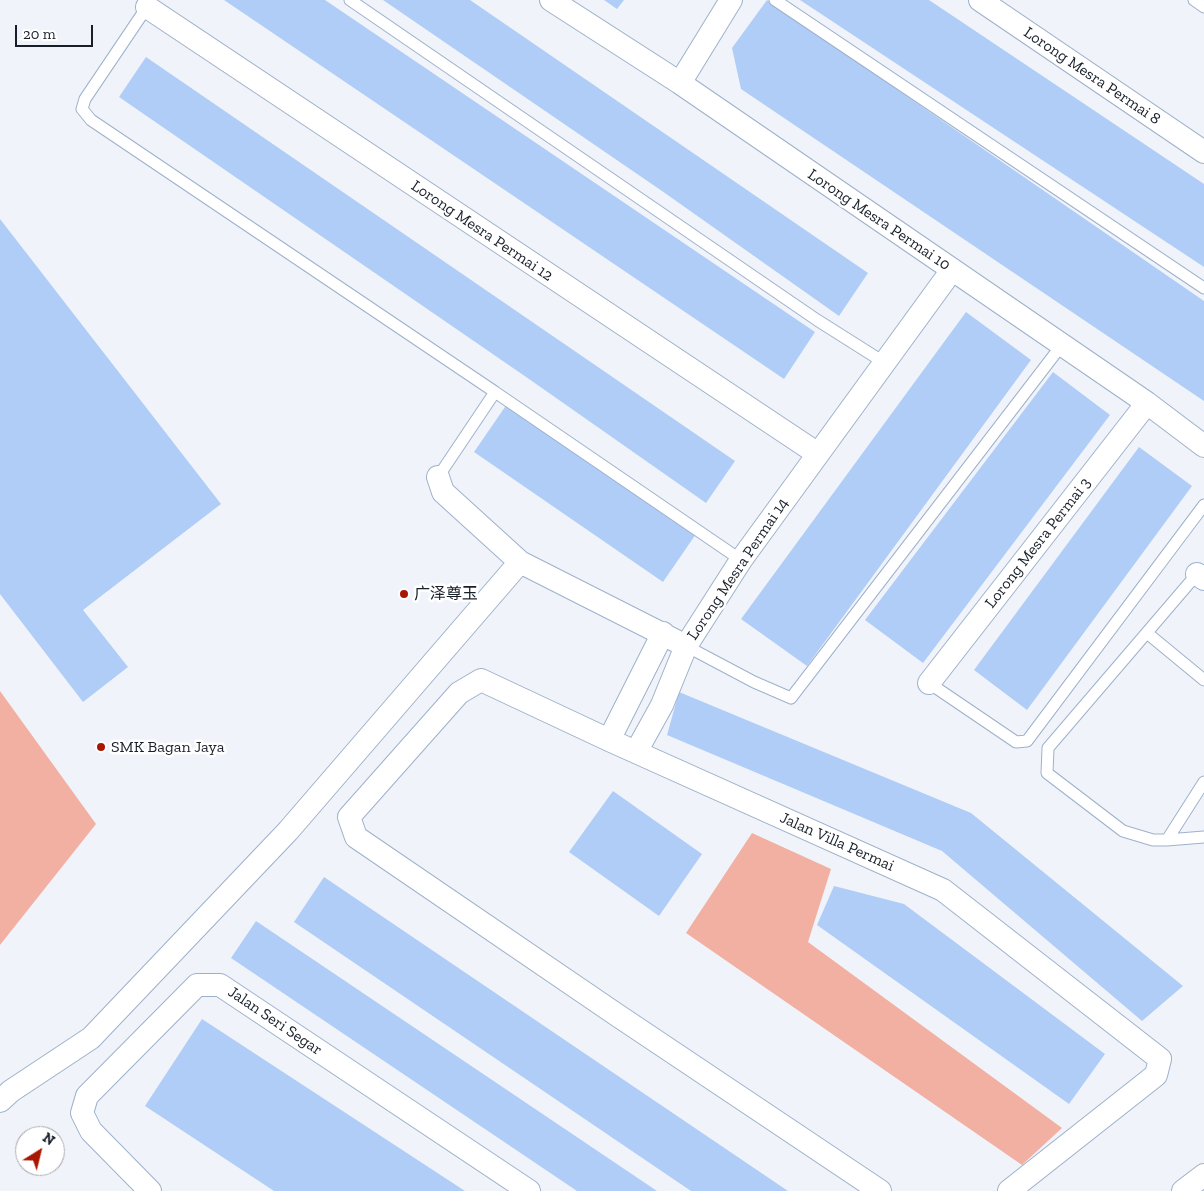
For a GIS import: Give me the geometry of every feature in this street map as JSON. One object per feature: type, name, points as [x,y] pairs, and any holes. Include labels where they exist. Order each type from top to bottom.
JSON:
[{"type":"street","name":"Lorong Mesra Permai 10","points":[[551,0],[680,83],[1061,346],[1147,403],[1204,446]]},
{"type":"street","points":[[680,83],[731,0]]},
{"type":"street","name":"Lorong Mesra Permai 8","points":[[980,0],[1204,152]]},
{"type":"street","name":"Lorong Mesra Permai 12","points":[[149,4],[818,454]]},
{"type":"street","name":"Lorong Mesra Permai 14","points":[[438,477],[443,492],[520,562],[686,646],[741,560],[952,270]]},
{"type":"street","name":"Lorong Mesra Permai 3","points":[[930,683],[1147,403]]},
{"type":"street","points":[[0,1100],[91,1038],[288,831],[520,562]]},
{"type":"street","points":[[609,740],[663,633]]},
{"type":"street","points":[[636,752],[662,705],[686,646]]},
{"type":"street","name":"Jalan Villa Permai","points":[[880,1191],[356,837],[349,817],[459,693],[481,680],[609,740],[943,890],[1160,1059],[1156,1075],[1009,1191]]},
{"type":"street","name":"Jalan Seri Segar","points":[[150,1191],[91,1131],[82,1113],[87,1096],[197,985],[220,985],[529,1191]]},
{"type":"street","points":[[1184,1191],[1204,1175]]},
{"type":"lane","points":[[350,0],[817,320],[886,363]]},
{"type":"lane","points":[[775,0],[1204,288]]},
{"type":"lane","points":[[1194,0],[1204,7]]},
{"type":"lane","points":[[149,4],[85,99],[82,109],[91,120],[741,560]]},
{"type":"lane","points":[[686,646],[754,682],[791,698],[1061,346]]},
{"type":"lane","points":[[438,477],[494,392]]},
{"type":"lane","points":[[930,683],[1016,742],[1027,741],[1204,505]]},
{"type":"lane","points":[[1201,576],[1147,633],[1048,748],[1047,773],[1123,831],[1153,840],[1204,837]]},
{"type":"lane","points":[[1147,633],[1204,680]]},
{"type":"lane","points":[[1167,840],[1204,782]]},
{"type":"shaded area","points":[[0,691],[96,824],[0,945]]},
{"type":"shaded area","points":[[752,833],[831,869],[808,942],[1062,1128],[1022,1165],[686,933]]},
{"type":"building","points":[[224,0],[325,0],[815,332],[784,379]]},
{"type":"building","points":[[383,0],[470,0],[868,273],[839,316],[662,191]]},
{"type":"building","points":[[604,0],[624,0],[617,9]]},
{"type":"building","points":[[767,0],[1204,301],[1204,401],[741,89],[732,48]]},
{"type":"building","points":[[800,0],[929,0],[1204,184],[1204,267]]},
{"type":"building","points":[[146,57],[735,461],[706,503],[119,97]]},
{"type":"building","points":[[0,219],[221,504],[83,610],[128,667],[83,702],[0,594]]},
{"type":"building","points":[[966,312],[1031,360],[807,666],[741,619]]},
{"type":"building","points":[[1053,372],[1110,415],[923,663],[865,620]]},
{"type":"building","points":[[507,404],[696,534],[663,582],[474,452]]},
{"type":"building","points":[[1139,447],[1192,486],[1027,710],[974,670]]},
{"type":"building","points":[[679,692],[971,813],[1183,986],[1142,1021],[942,851],[667,735]]},
{"type":"building","points":[[613,791],[702,854],[659,916],[569,852]]},
{"type":"building","points":[[324,877],[788,1191],[691,1191],[294,922]]},
{"type":"building","points":[[834,886],[904,904],[1105,1054],[1069,1104],[817,925]]},
{"type":"building","points":[[256,921],[657,1191],[577,1191],[231,958]]},
{"type":"building","points":[[202,1019],[465,1191],[274,1191],[145,1106]]},
{"type":"place","name":"广泽尊玉","points":[[404,594]]},
{"type":"place","name":"SMK Bagan Jaya","points":[[101,747]]}]
